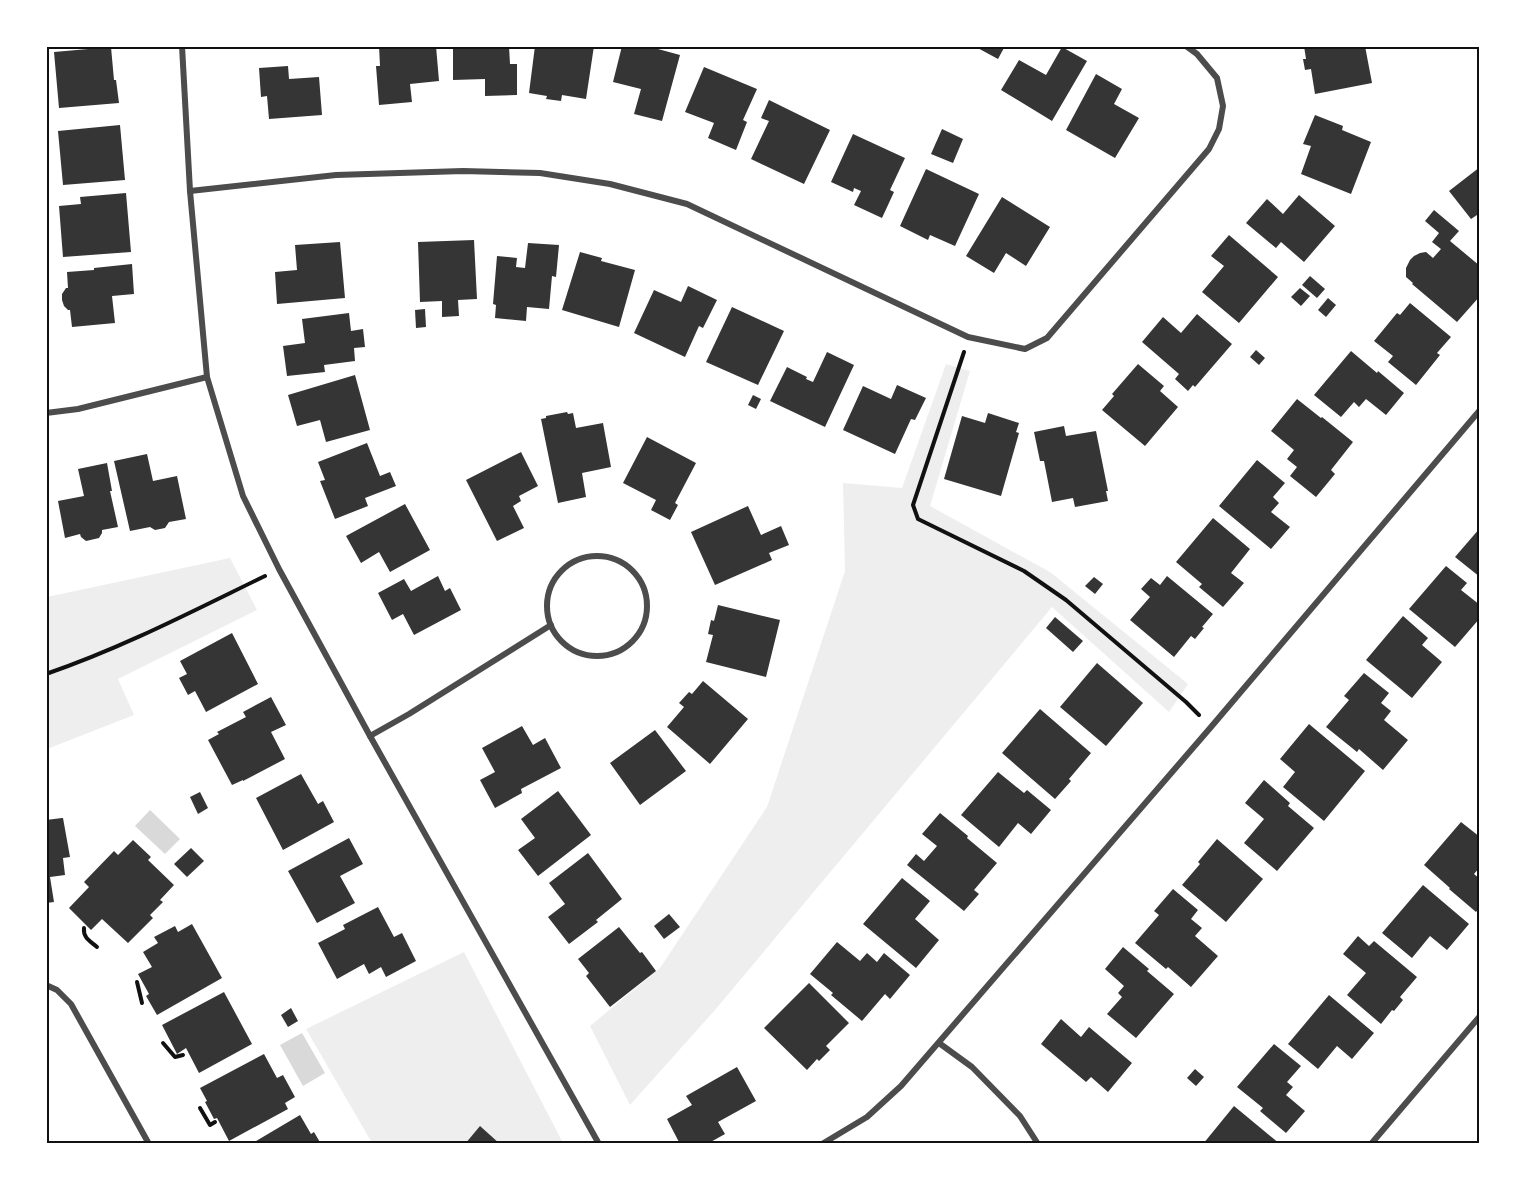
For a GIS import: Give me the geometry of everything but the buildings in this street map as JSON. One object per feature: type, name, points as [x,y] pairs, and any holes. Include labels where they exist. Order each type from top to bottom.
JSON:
[{"type":"street","points":[[182,46],[190,191],[207,377],[243,495],[279,569],[370,736],[599,1143]]},
{"type":"street","points":[[190,191],[336,175],[463,171],[540,173],[610,184],[687,204],[968,337],[1025,349],[1047,338],[1209,149],[1219,129],[1223,106],[1217,78],[1197,54],[1186,46]]},
{"type":"street","points":[[46,413],[78,409],[207,377]]},
{"type":"street","points":[[822,1143],[867,1117],[901,1086],[1211,727],[1479,410]]},
{"type":"street","points":[[584,557],[610,557],[628,565],[644,585],[648,608],[643,629],[629,645],[615,653],[585,655],[569,648],[560,640],[551,626],[547,604],[551,585],[568,565],[584,557]]},
{"type":"street","points":[[370,736],[551,626]]},
{"type":"street","points":[[46,985],[57,990],[71,1004],[149,1143]]},
{"type":"street","points":[[1371,1143],[1479,1016]]},
{"type":"street","points":[[939,1043],[972,1067],[1020,1116],[1038,1143]]},
{"type":"path","points":[[968,337],[913,505],[918,519],[1024,571],[1066,600],[1186,702],[1211,727]]},
{"type":"path","points":[[46,674],[76,664],[148,633],[279,569]]},
{"type":"path","points":[[84,928],[85,938],[97,947]]},
{"type":"path","points":[[137,982],[142,1002]]},
{"type":"path","points":[[163,1043],[175,1057],[183,1055]]},
{"type":"path","points":[[200,1108],[210,1125],[215,1122]]},
{"type":"shaded area","points":[[946,364],[970,371],[930,506],[1050,572],[1188,684],[1169,712],[1052,607],[715,1010],[630,1105],[590,1026],[660,968],[767,807],[845,571],[843,483],[902,488]]},
{"type":"shaded area","points":[[230,558],[257,610],[118,679],[134,715],[47,749],[47,597]]},
{"type":"shaded area","points":[[150,810],[180,839],[165,854],[135,826]]},
{"type":"shaded area","points":[[464,952],[563,1143],[372,1143],[306,1029]]},
{"type":"shaded area","points":[[302,1033],[325,1073],[303,1086],[280,1045]]}]
